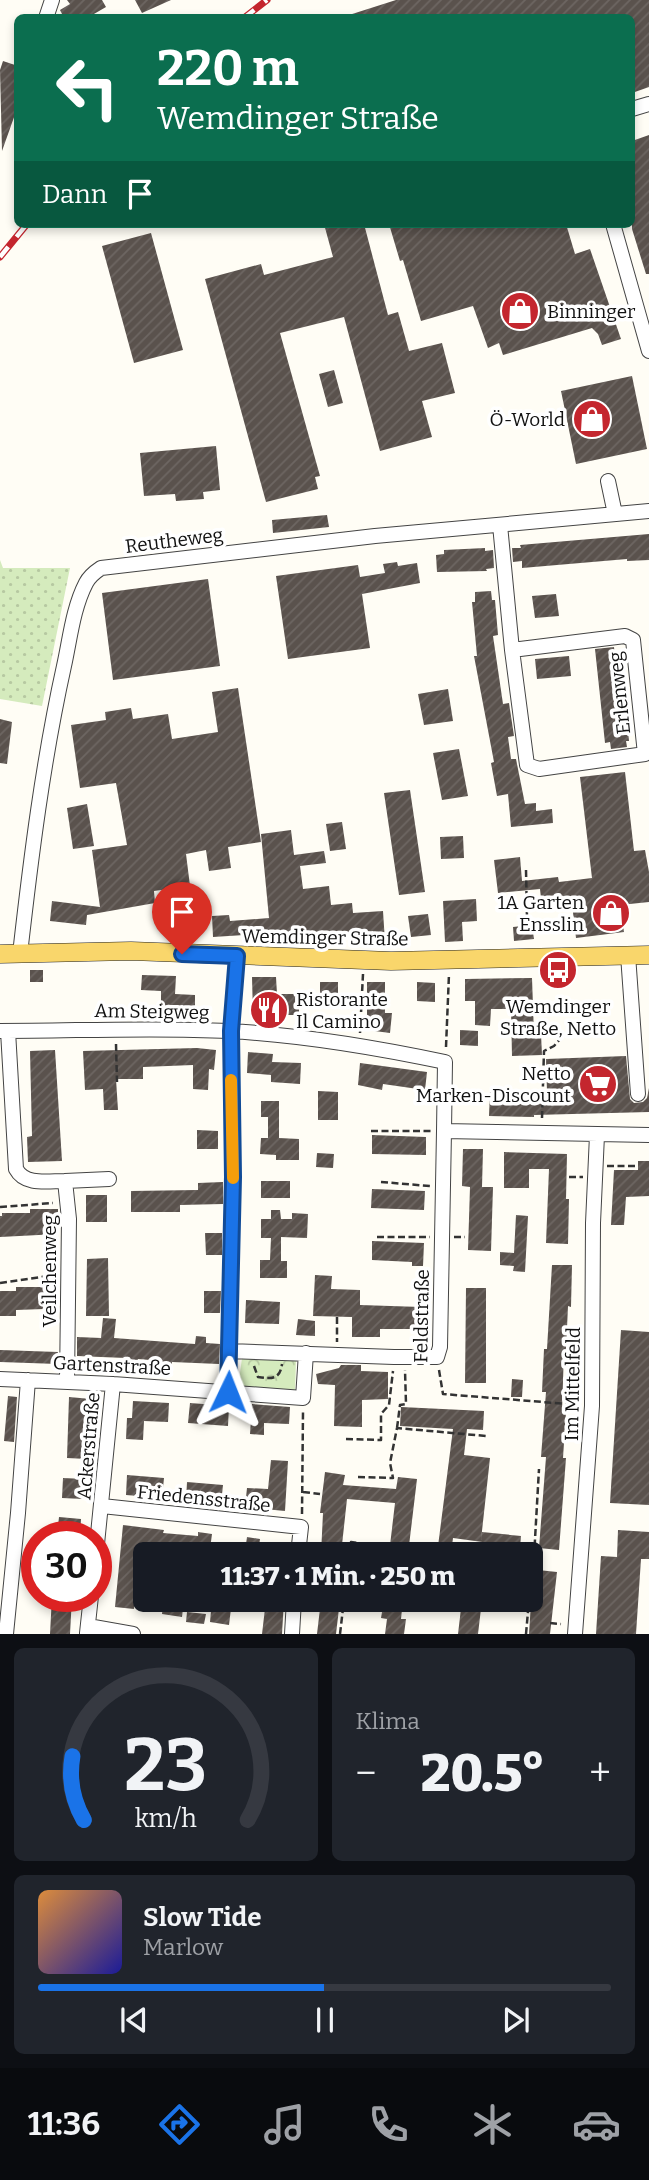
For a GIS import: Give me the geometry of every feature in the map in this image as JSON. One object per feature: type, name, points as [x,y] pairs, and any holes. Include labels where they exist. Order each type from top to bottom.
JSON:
[{"type":"main road","name":"Wemdinger Straße","points":[[0,954],[131,951],[364,960],[649,955]]},
{"type":"street","points":[[615,228],[649,351]]},
{"type":"street","points":[[608,481],[615,514]]},
{"type":"street","name":"Reutheweg","points":[[20,954],[39,804],[59,691],[79,600],[87,580],[96,571],[101,568],[375,536],[649,511]]},
{"type":"street","name":"Erlenweg","points":[[500,525],[512,650],[527,765],[539,769],[645,754],[634,640],[625,636],[512,650]]},
{"type":"street","points":[[628,955],[638,1094]]},
{"type":"street","points":[[228,1392],[233,1177],[231,1031],[237,956]]},
{"type":"street","points":[[4,1031],[16,1170],[20,1178],[28,1181],[109,1179]]},
{"type":"street","name":"Am Steigweg","points":[[4,1031],[231,1031],[359,1045],[445,1062]]},
{"type":"street","points":[[445,1062],[444,1131],[649,1135]]},
{"type":"street","name":"Feldstraße","points":[[437,1357],[440,1347],[444,1131]]},
{"type":"street","name":"Im Mittelfeld","points":[[575,1634],[592,1406],[597,1135]]},
{"type":"street","name":"Veilchenweg","points":[[65,1181],[69,1273],[67,1382]]},
{"type":"street","points":[[229,1351],[437,1357]]},
{"type":"street","points":[[303,1398],[306,1353]]},
{"type":"street","name":"Gartenstraße","points":[[0,1379],[303,1398]]},
{"type":"street","points":[[6,1634],[28,1380]]},
{"type":"street","name":"Ackerstraße","points":[[100,1521],[113,1384]]},
{"type":"street","name":"Friedensstraße","points":[[102,1506],[301,1527]]},
{"type":"street","points":[[299,1542],[301,1527]]},
{"type":"street","points":[[89,1612],[87,1630],[133,1634]]},
{"type":"street","points":[[292,1634],[293,1612]]},
{"type":"path","points":[[526,870],[527,918]]},
{"type":"path","points":[[359,1045],[364,960]]},
{"type":"path","points":[[445,1062],[448,960]]},
{"type":"path","points":[[116,1029],[117,1083]]},
{"type":"path","points":[[542,1132],[544,1051],[554,1046],[561,1038]]},
{"type":"path","points":[[371,1131],[444,1131]]},
{"type":"path","points":[[596,1166],[635,1166]]},
{"type":"path","points":[[381,1182],[442,1186]]},
{"type":"path","points":[[0,1207],[68,1202]]},
{"type":"path","points":[[377,1237],[440,1237]]},
{"type":"path","points":[[0,1283],[69,1273]]},
{"type":"path","points":[[337,1317],[337,1356]]},
{"type":"path","points":[[255,1352],[253,1368],[258,1377],[273,1378],[278,1377],[282,1371],[284,1353]]},
{"type":"path","points":[[358,1477],[393,1478],[390,1464],[400,1405],[406,1404],[399,1357]]},
{"type":"path","points":[[346,1439],[382,1440],[381,1414],[389,1405],[399,1357]]},
{"type":"path","name":"Feldstraße","points":[[437,1357],[443,1394],[592,1406]]},
{"type":"path","points":[[301,1527],[303,1398]]},
{"type":"path","points":[[397,1428],[486,1436]]},
{"type":"path","points":[[534,1542],[539,1469]]},
{"type":"path","points":[[303,1492],[320,1494]]},
{"type":"path","points":[[340,1634],[343,1612]]},
{"type":"path","points":[[526,1634],[527,1612]]},
{"type":"green space","points":[[0,560],[3,568],[70,568],[42,706],[0,699]]},
{"type":"green space","points":[[242,1358],[296,1360],[295,1392],[238,1388]]},
{"type":"building","points":[[67,0],[102,0],[106,7],[94,14],[62,14],[60,10],[70,4]]},
{"type":"building","points":[[135,0],[171,0],[142,13]]},
{"type":"building","points":[[396,0],[649,0],[649,87],[635,92],[635,14],[352,14]]},
{"type":"building","points":[[3,61],[14,65],[14,117],[2,151],[0,70]]},
{"type":"building","points":[[649,135],[649,274],[646,274],[632,229],[635,228],[635,140]]},
{"type":"building","points":[[325,228],[365,228],[388,315],[398,312],[409,351],[442,343],[455,393],[422,401],[432,437],[380,451],[344,317],[280,333],[320,476],[315,477],[318,489],[266,502],[205,279],[261,264],[264,275],[333,257]]},
{"type":"building","points":[[390,228],[567,228],[575,254],[590,249],[621,339],[602,345],[598,334],[592,328],[503,355],[499,343],[488,348],[473,306],[421,321],[403,260],[400,261]]},
{"type":"building","points":[[151,233],[183,350],[134,363],[102,246]]},
{"type":"building","points":[[334,370],[343,403],[328,407],[319,374]]},
{"type":"building","points":[[632,376],[647,449],[576,464],[561,391]]},
{"type":"building","points":[[216,446],[220,490],[203,492],[204,499],[176,501],[175,494],[144,496],[140,453]]},
{"type":"building","points":[[327,515],[329,527],[273,533],[272,520]]},
{"type":"building","points":[[649,534],[649,560],[627,559],[522,568],[522,561],[513,562],[512,548],[521,548],[520,545]]},
{"type":"building","points":[[485,548],[485,551],[493,550],[494,568],[486,569],[487,571],[437,572],[436,555],[444,554],[444,550]]},
{"type":"building","points":[[397,562],[398,566],[417,563],[420,583],[362,594],[370,648],[288,659],[276,576],[358,565],[360,577],[385,573],[383,564]]},
{"type":"building","points":[[208,579],[220,666],[113,680],[102,593]]},
{"type":"building","points":[[491,591],[492,600],[495,600],[498,635],[493,636],[503,704],[509,703],[514,736],[508,737],[511,759],[516,759],[525,804],[536,803],[536,811],[552,809],[553,823],[511,827],[508,794],[497,796],[491,763],[494,762],[474,656],[477,656],[472,602],[475,602],[475,592]]},
{"type":"building","points":[[556,594],[559,616],[535,618],[532,596]]},
{"type":"building","points":[[614,647],[615,657],[621,656],[629,741],[626,741],[627,747],[611,749],[610,742],[605,743],[595,649]]},
{"type":"building","points":[[569,656],[571,676],[537,679],[535,659]]},
{"type":"building","points":[[238,688],[261,842],[228,847],[231,868],[209,871],[206,850],[186,854],[190,886],[154,891],[155,903],[87,915],[86,925],[50,921],[52,901],[100,907],[92,850],[127,845],[116,783],[80,788],[71,725],[106,720],[105,712],[131,708],[133,719],[168,714],[172,739],[218,732],[212,692]]},
{"type":"building","points":[[448,689],[453,721],[424,725],[418,694]]},
{"type":"building","points":[[0,719],[12,722],[7,764],[0,763]]},
{"type":"building","points":[[459,749],[468,796],[442,800],[433,753]]},
{"type":"building","points":[[625,772],[634,851],[645,850],[649,872],[649,902],[620,905],[624,932],[576,938],[572,904],[542,907],[540,889],[498,893],[494,860],[520,857],[522,881],[558,877],[559,882],[592,878],[580,777]]},
{"type":"building","points":[[410,790],[425,892],[399,895],[384,793]]},
{"type":"building","points":[[87,804],[94,846],[73,849],[67,808]]},
{"type":"building","points":[[342,822],[346,849],[330,851],[326,824]]},
{"type":"building","points":[[291,830],[294,855],[324,851],[326,863],[300,866],[303,889],[329,886],[331,905],[352,903],[353,913],[383,911],[385,942],[366,943],[366,934],[311,942],[311,934],[277,938],[276,933],[213,937],[212,916],[229,915],[230,921],[269,918],[261,834]]},
{"type":"building","points":[[463,836],[464,858],[441,859],[440,837]]},
{"type":"building","points":[[476,899],[477,921],[462,922],[463,941],[445,942],[443,901]]},
{"type":"building","points":[[428,914],[431,935],[411,937],[408,916]]},
{"type":"building","points":[[532,925],[534,939],[514,941],[513,927]]},
{"type":"building","points":[[30,970],[43,970],[43,982],[30,982]]},
{"type":"building","points":[[142,975],[176,976],[175,994],[195,995],[195,1015],[161,1014],[161,991],[141,990]]},
{"type":"building","points":[[252,977],[276,977],[277,994],[299,994],[299,1015],[253,1015]]},
{"type":"building","points":[[532,978],[534,1034],[541,1034],[542,1055],[512,1056],[511,1009],[491,1009],[490,1026],[475,1025],[475,1001],[465,1001],[465,979]]},
{"type":"building","points":[[320,982],[338,982],[338,1008],[320,1008]]},
{"type":"building","points":[[367,982],[385,982],[385,1013],[392,1013],[390,1033],[367,1030]]},
{"type":"building","points":[[417,982],[435,983],[435,1002],[417,1001]]},
{"type":"building","points":[[460,1030],[478,1031],[478,1046],[460,1045]]},
{"type":"building","points":[[197,1048],[216,1050],[214,1070],[209,1069],[208,1090],[193,1089],[193,1065],[143,1067],[143,1079],[116,1079],[118,1110],[104,1110],[103,1089],[85,1090],[83,1051]]},
{"type":"building","points":[[55,1050],[62,1161],[28,1162],[27,1137],[32,1136],[30,1051]]},
{"type":"building","points":[[248,1052],[273,1054],[272,1062],[301,1063],[300,1084],[271,1082],[271,1075],[247,1073]]},
{"type":"building","points":[[626,1056],[630,1099],[634,1103],[643,1102],[647,1098],[649,1088],[649,1112],[534,1117],[489,1116],[490,1091],[547,1092],[546,1059]]},
{"type":"building","points":[[360,1063],[427,1072],[425,1090],[383,1084],[382,1090],[358,1085]]},
{"type":"building","points":[[318,1091],[338,1092],[338,1120],[318,1120]]},
{"type":"building","points":[[261,1101],[279,1101],[279,1138],[299,1139],[299,1160],[276,1160],[276,1155],[260,1154],[261,1138],[268,1138],[268,1117],[261,1117]]},
{"type":"building","points":[[197,1130],[218,1131],[218,1149],[197,1149]]},
{"type":"building","points":[[372,1135],[426,1137],[426,1155],[372,1154]]},
{"type":"building","points":[[463,1149],[483,1149],[482,1187],[493,1187],[491,1251],[468,1250],[470,1187],[462,1186]]},
{"type":"building","points":[[504,1152],[567,1154],[568,1244],[546,1243],[549,1169],[529,1169],[529,1188],[504,1188]]},
{"type":"building","points":[[317,1153],[334,1154],[333,1168],[316,1167]]},
{"type":"building","points":[[638,1161],[649,1161],[649,1196],[626,1197],[624,1225],[611,1225],[614,1170],[638,1170]]},
{"type":"building","points":[[261,1181],[290,1181],[290,1198],[261,1198]]},
{"type":"building","points":[[223,1182],[223,1204],[180,1205],[180,1212],[131,1212],[131,1191],[198,1190],[198,1183]]},
{"type":"building","points":[[372,1189],[425,1191],[424,1210],[371,1208]]},
{"type":"building","points":[[86,1195],[107,1195],[107,1222],[86,1222]]},
{"type":"building","points":[[30,1209],[58,1209],[58,1234],[0,1237],[2,1213],[30,1213]]},
{"type":"building","points":[[271,1210],[280,1210],[281,1219],[292,1219],[292,1213],[308,1214],[307,1238],[281,1237],[281,1261],[287,1261],[287,1278],[260,1278],[260,1260],[270,1260],[271,1238],[261,1238],[261,1219],[271,1219]]},
{"type":"building","points":[[516,1215],[528,1216],[525,1272],[513,1271],[514,1266],[500,1265],[500,1252],[514,1253]]},
{"type":"building","points":[[205,1233],[222,1233],[222,1255],[206,1255]]},
{"type":"building","points":[[372,1241],[424,1243],[423,1266],[412,1266],[412,1262],[372,1260]]},
{"type":"building","points":[[108,1258],[109,1316],[86,1316],[87,1259]]},
{"type":"building","points":[[552,1265],[572,1265],[571,1307],[568,1306],[564,1350],[562,1412],[566,1412],[563,1458],[566,1458],[559,1550],[543,1548],[543,1542],[539,1542],[546,1457],[541,1457],[546,1392],[542,1392],[544,1349],[547,1349]]},
{"type":"building","points":[[315,1275],[332,1276],[331,1289],[360,1290],[360,1305],[421,1307],[420,1329],[380,1329],[380,1337],[352,1337],[352,1317],[313,1316]]},
{"type":"building","points":[[44,1282],[57,1282],[57,1306],[16,1310],[16,1316],[0,1316],[0,1291],[16,1291],[16,1287],[44,1287]]},
{"type":"building","points":[[466,1288],[486,1288],[486,1383],[465,1383]]},
{"type":"building","points":[[204,1291],[221,1291],[220,1313],[204,1313]]},
{"type":"building","points":[[246,1300],[280,1302],[279,1324],[245,1323]]},
{"type":"building","points":[[103,1318],[116,1319],[114,1338],[195,1344],[196,1336],[206,1337],[206,1343],[220,1344],[219,1364],[172,1362],[172,1371],[161,1370],[162,1361],[138,1359],[136,1376],[124,1375],[126,1358],[77,1356],[77,1337],[101,1338]]},
{"type":"building","points":[[298,1319],[315,1321],[315,1336],[296,1335]]},
{"type":"building","points":[[621,1330],[649,1332],[649,1505],[610,1503]]},
{"type":"building","points":[[0,1350],[58,1352],[58,1364],[0,1362]]},
{"type":"building","points":[[341,1365],[361,1365],[361,1371],[388,1372],[388,1399],[362,1400],[362,1427],[334,1426],[335,1385],[318,1384],[316,1374],[339,1368]]},
{"type":"building","points":[[512,1379],[523,1380],[522,1397],[511,1397]]},
{"type":"building","points":[[8,1396],[17,1397],[14,1442],[4,1441]]},
{"type":"building","points":[[69,1397],[91,1399],[87,1459],[67,1458]]},
{"type":"building","points":[[133,1401],[169,1403],[168,1422],[144,1421],[143,1440],[126,1439],[127,1418],[132,1418]]},
{"type":"building","points":[[190,1403],[229,1406],[228,1426],[188,1423]]},
{"type":"building","points":[[252,1404],[290,1407],[289,1424],[264,1423],[264,1435],[250,1434]]},
{"type":"building","points":[[401,1407],[484,1411],[483,1430],[467,1429],[464,1455],[490,1458],[481,1540],[482,1532],[521,1536],[520,1542],[483,1542],[453,1538],[452,1542],[439,1542],[453,1429],[400,1426]]},
{"type":"building","points":[[271,1460],[288,1461],[285,1511],[245,1507],[247,1488],[268,1489]]},
{"type":"building","points":[[325,1472],[345,1475],[343,1485],[396,1489],[398,1477],[417,1479],[409,1542],[390,1542],[395,1503],[347,1499],[342,1542],[322,1542],[323,1513],[320,1513]]},
{"type":"building","points":[[127,1475],[164,1478],[162,1498],[126,1495]]},
{"type":"building","points":[[63,1478],[84,1479],[83,1499],[62,1498]]},
{"type":"building","points":[[187,1482],[223,1485],[221,1504],[186,1501]]},
{"type":"building","points":[[59,1517],[81,1519],[81,1521],[59,1521]]},
{"type":"building","points":[[123,1525],[164,1530],[163,1533],[198,1536],[198,1532],[212,1534],[211,1542],[133,1542],[133,1609],[115,1607]]},
{"type":"building","points":[[618,1530],[649,1532],[649,1559],[641,1559],[636,1634],[596,1634],[601,1556],[617,1557]]},
{"type":"building","points":[[247,1537],[260,1539],[260,1542],[246,1542]]},
{"type":"building","points":[[543,1571],[557,1572],[550,1634],[529,1634],[530,1612],[543,1612]]},
{"type":"building","points":[[51,1612],[71,1612],[70,1634],[50,1634]]},
{"type":"building","points":[[162,1612],[183,1612],[182,1617]]},
{"type":"building","points":[[187,1612],[206,1614],[204,1624],[186,1622]]},
{"type":"building","points":[[211,1612],[231,1612],[229,1625],[210,1622]]},
{"type":"building","points":[[265,1612],[283,1612],[282,1634],[262,1634]]},
{"type":"building","points":[[320,1612],[339,1612],[336,1634],[317,1634]]},
{"type":"building","points":[[382,1612],[402,1612],[401,1619],[406,1619],[404,1634],[385,1634],[387,1619],[381,1618]]},
{"type":"building","points":[[461,1612],[481,1612],[478,1634],[458,1634]]},
{"type":"railway","points":[[249,14],[267,0]]},
{"type":"railway","points":[[0,257],[24,228]]},
{"type":"slow traffic","points":[[231,1080],[233,1178]]},
{"type":"place","name":"Binninger","points":[[520,311]]},
{"type":"place","name":"Ö-World","points":[[592,419]]},
{"type":"place","name":"1A Garten Ensslin","points":[[611,913]]},
{"type":"place","name":"Wemdinger Straße, Netto","points":[[558,970]]},
{"type":"place","name":"Ristorante Il Camino","points":[[269,1010]]},
{"type":"place","name":"Netto Marken-Discount","points":[[598,1084]]},
{"type":"route","points":[[182,954],[237,956],[231,1031],[230,1133],[233,1177],[228,1392]]}]
